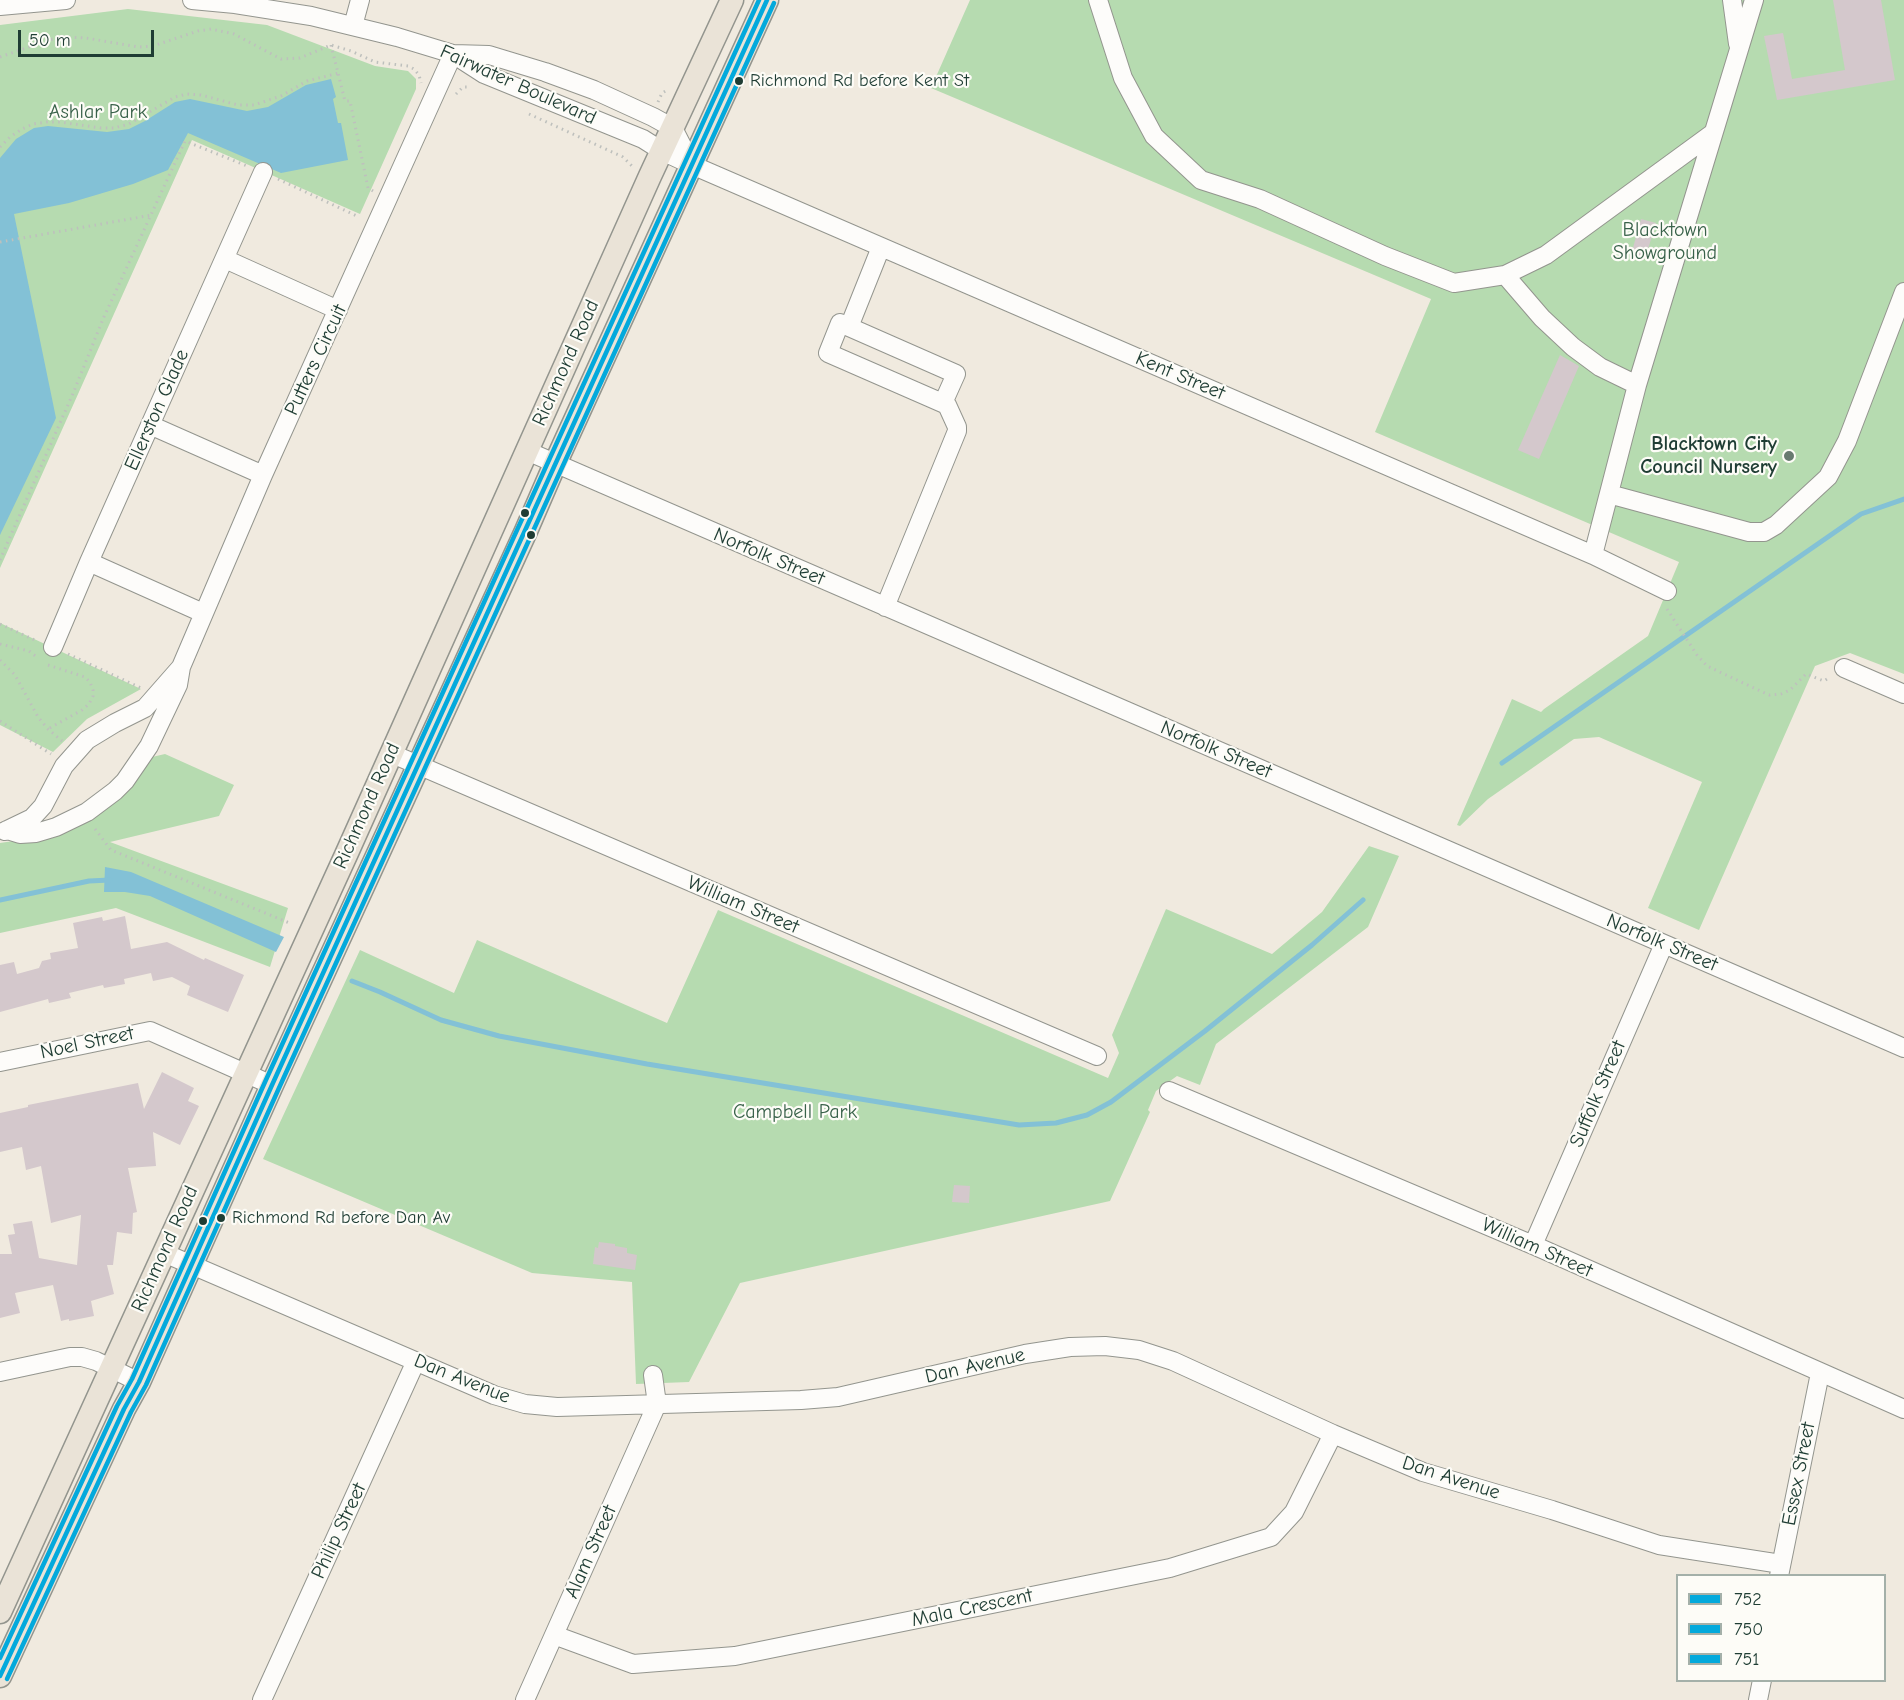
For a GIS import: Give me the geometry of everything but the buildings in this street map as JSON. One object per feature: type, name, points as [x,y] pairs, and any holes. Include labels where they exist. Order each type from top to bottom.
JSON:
[{"type":"main road","name":"Richmond Road","points":[[0,1612],[346,855],[390,753],[732,0]]},
{"type":"main road","name":"Richmond Road","points":[[0,1676],[124,1409],[139,1382],[767,0]]},
{"type":"street","points":[[0,6],[66,0]]},
{"type":"street","name":"Fairwater Boulevard","points":[[192,0],[273,10],[353,26],[453,54],[484,74],[643,139],[692,165]]},
{"type":"street","points":[[353,26],[360,0]]},
{"type":"street","points":[[1098,0],[1123,78],[1154,136],[1201,180],[1260,199],[1385,256],[1454,283],[1505,275],[1546,255],[1713,133]]},
{"type":"street","points":[[1732,0],[1738,49]]},
{"type":"street","points":[[1593,555],[1637,385],[1754,0]]},
{"type":"street","points":[[453,54],[489,56],[545,72],[594,90],[674,128],[692,165]]},
{"type":"street","name":"Putters Circuit","points":[[3,831],[28,833],[56,826],[87,812],[115,791],[131,773],[149,746],[178,685],[181,667],[263,475],[453,54]]},
{"type":"street","name":"Kent Street","points":[[692,165],[1593,555],[1667,591]]},
{"type":"street","name":"Ellerston Glade","points":[[53,647],[263,172]]},
{"type":"street","points":[[849,327],[881,247]]},
{"type":"street","points":[[225,259],[338,310]]},
{"type":"street","points":[[1505,275],[1542,318],[1573,347],[1600,367],[1637,385]]},
{"type":"street","points":[[1609,494],[1749,532],[1764,532],[1776,525],[1828,477],[1847,441],[1904,292]]},
{"type":"street","points":[[885,607],[957,431],[956,423],[951,411],[943,403],[828,353],[840,323],[956,374],[943,403]]},
{"type":"street","points":[[150,425],[263,475]]},
{"type":"street","name":"Norfolk Street","points":[[527,452],[1904,1048]]},
{"type":"street","points":[[89,562],[203,614]]},
{"type":"street","name":"Putters Circuit","points":[[3,831],[32,818],[44,806],[64,766],[87,740],[145,708],[181,667]]},
{"type":"street","points":[[1844,668],[1904,694]]},
{"type":"street","name":"William Street","points":[[390,753],[1097,1056]]},
{"type":"street","name":"Suffolk Street","points":[[1533,1245],[1664,944]]},
{"type":"street","name":"Noel Street","points":[[0,1062],[150,1031],[272,1085]]},
{"type":"street","name":"William Street","points":[[1169,1091],[1533,1245],[1904,1409]]},
{"type":"street","name":"Dan Avenue","points":[[164,1253],[494,1395],[525,1404],[556,1407],[838,1397],[1026,1354],[1070,1347],[1105,1346],[1139,1350],[1173,1361],[1423,1472],[1659,1545],[1780,1570]]},
{"type":"street","points":[[0,1372],[82,1357],[96,1361],[139,1382]]},
{"type":"street","name":"Philip Street","points":[[262,1700],[417,1361]]},
{"type":"street","name":"Essex Street","points":[[1780,1570],[1820,1373]]},
{"type":"street","points":[[652,1375],[657,1404]]},
{"type":"street","name":"Alam Street","points":[[525,1700],[657,1404]]},
{"type":"street","name":"Mala Crescent","points":[[554,1635],[633,1664],[735,1656],[1170,1568],[1271,1536],[1294,1512],[1333,1434]]},
{"type":"street","points":[[1758,1700],[1762,1682]]},
{"type":"path","points":[[0,57],[48,39],[63,37],[86,38],[139,47],[153,46],[211,29],[234,34],[281,59],[300,58],[332,45],[375,62],[408,66],[419,75],[421,82],[419,89]]},
{"type":"path","points":[[332,45],[345,101],[350,101],[368,188],[375,192]]},
{"type":"path","points":[[0,147],[22,129],[33,124],[60,122],[114,128],[129,124],[175,97],[187,94],[201,95],[238,105],[254,105],[281,96],[307,81],[339,73]]},
{"type":"path","points":[[454,99],[463,87],[471,87]]},
{"type":"path","points":[[525,112],[623,158],[637,171]]},
{"type":"path","points":[[0,560],[103,319],[185,141],[263,172],[361,218]]},
{"type":"path","points":[[0,243],[152,215]]},
{"type":"path","points":[[1675,620],[1690,645],[1707,666],[1769,695],[1781,694],[1790,690],[1806,674],[1824,681],[1844,668]]},
{"type":"path","points":[[0,624],[146,690],[140,694]]},
{"type":"path","points":[[0,644],[29,651],[52,668],[77,674],[90,682],[93,696],[89,704],[73,716],[48,729]]},
{"type":"path","points":[[0,660],[15,675],[38,717],[65,743]]},
{"type":"path","points":[[0,721],[55,756]]},
{"type":"path","points":[[90,823],[111,850],[294,925]]},
{"type":"green space","name":"Blacktown Showground","points":[[970,0],[1904,0],[1904,674],[1850,653],[1815,666],[1699,930],[1648,908],[1702,782],[1599,737],[1574,739],[1488,799],[1460,826],[1457,825],[1512,699],[1541,712],[1648,636],[1679,562],[1375,432],[1431,299],[931,88]]},
{"type":"green space","name":"Ashlar Park","points":[[128,9],[267,25],[375,66],[408,71],[416,79],[416,89],[360,214],[192,140],[0,568],[0,25]]},
{"type":"green space","points":[[0,623],[141,689],[87,719],[53,752],[0,725]]},
{"type":"green space","points":[[165,754],[234,785],[219,816],[110,842],[288,908],[270,967],[116,908],[0,933],[0,843],[54,835],[152,757]]},
{"type":"green space","name":"Campbell Park","points":[[1369,846],[1399,856],[1368,927],[1216,1044],[1200,1085],[1177,1076],[1156,1091],[1148,1110],[1150,1112],[1110,1201],[740,1283],[689,1382],[636,1384],[632,1282],[532,1273],[263,1159],[360,950],[454,993],[477,940],[667,1023],[718,910],[1108,1078],[1119,1053],[1112,1035],[1166,909],[1272,954],[1322,912]]},
{"type":"water","points":[[331,79],[336,97],[333,99],[338,123],[341,123],[348,160],[281,173],[188,133],[168,170],[133,184],[69,203],[14,214],[56,418],[0,535],[0,158],[16,139],[34,128],[48,126],[107,132],[129,129],[175,102],[190,99],[247,111],[268,107],[306,85]]},
{"type":"water","points":[[105,867],[131,872],[284,937],[276,952],[150,896],[125,892],[104,892]]},
{"type":"waterway","points":[[1502,763],[1861,514],[1904,499]]},
{"type":"waterway","points":[[0,900],[89,881],[110,880]]},
{"type":"waterway","points":[[352,981],[441,1020],[499,1036],[647,1064],[1019,1125],[1056,1123],[1087,1115],[1111,1102],[1205,1031],[1312,945],[1363,900]]},
{"type":"transit line","name":"751","points":[[0,1658],[117,1406],[132,1379],[265,1082],[759,0]]},
{"type":"transit line","name":"752","points":[[0,1676],[124,1409],[139,1382],[767,0]]},
{"type":"transit line","name":"750","points":[[7,1679],[131,1412],[146,1385],[774,3]]},
{"type":"place","name":"Richmond Rd before Kent St","points":[[739,81]]},
{"type":"place","name":"Blacktown City Council Nursery","points":[[1789,456]]},
{"type":"place","name":"Richmond Rd before Dan Av","points":[[221,1218]]}]
